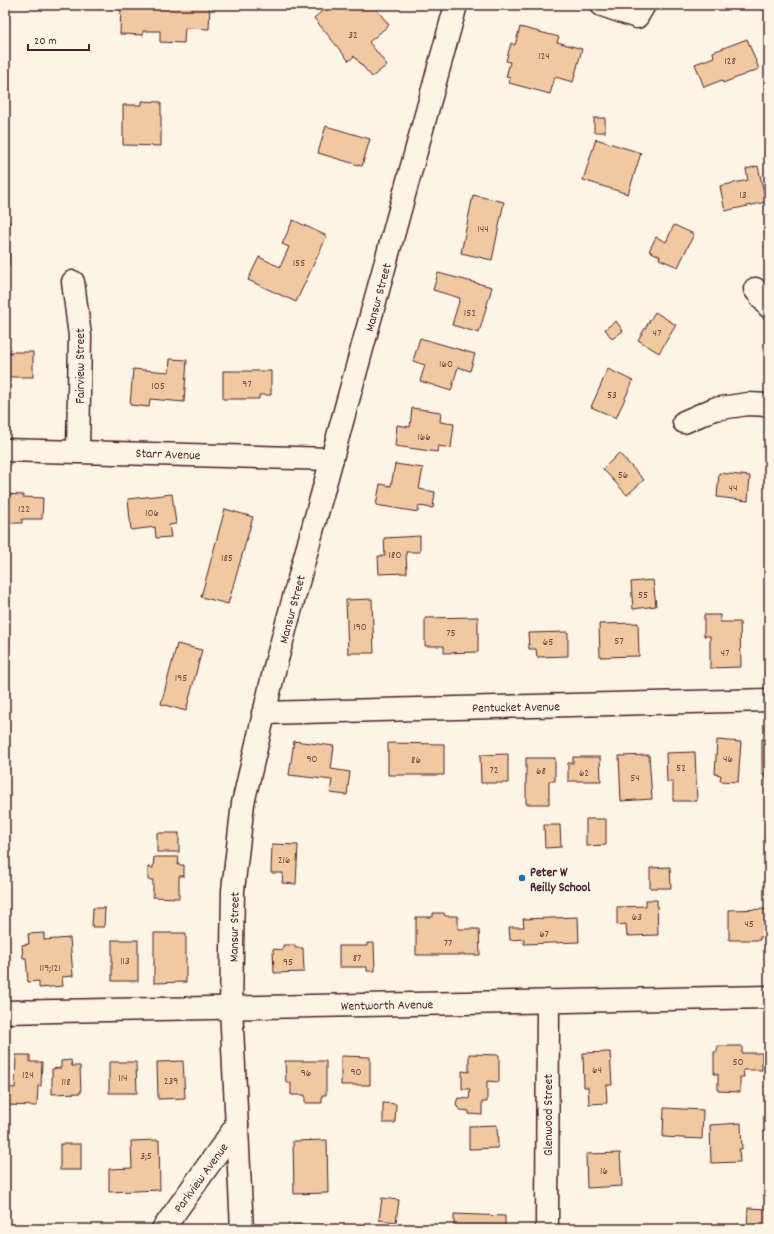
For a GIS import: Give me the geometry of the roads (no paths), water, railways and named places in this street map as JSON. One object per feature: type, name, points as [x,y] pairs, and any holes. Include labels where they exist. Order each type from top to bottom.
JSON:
[{"type":"street","name":"Mansur Street","points":[[242,1229],[231,1007],[233,890],[243,803],[263,713],[456,5]]},
{"type":"street","points":[[602,5],[637,17],[644,5]]},
{"type":"street","name":"Fairview Street","points":[[73,282],[80,336],[78,450]]},
{"type":"street","points":[[756,289],[769,307]]},
{"type":"street","points":[[684,422],[714,409],[748,404],[769,405]]},
{"type":"street","name":"Starr Avenue","points":[[5,450],[78,450],[332,459]]},
{"type":"street","name":"Pentucket Avenue","points":[[263,713],[769,700]]},
{"type":"street","name":"Wentworth Avenue","points":[[5,1012],[769,997]]},
{"type":"street","name":"Glenwood Street","points":[[547,1229],[548,1001]]},
{"type":"street","name":"Parkview Avenue","points":[[162,1229],[237,1126]]},
{"type":"place","name":"Peter W Reilly School","points":[[522,878]]}]
